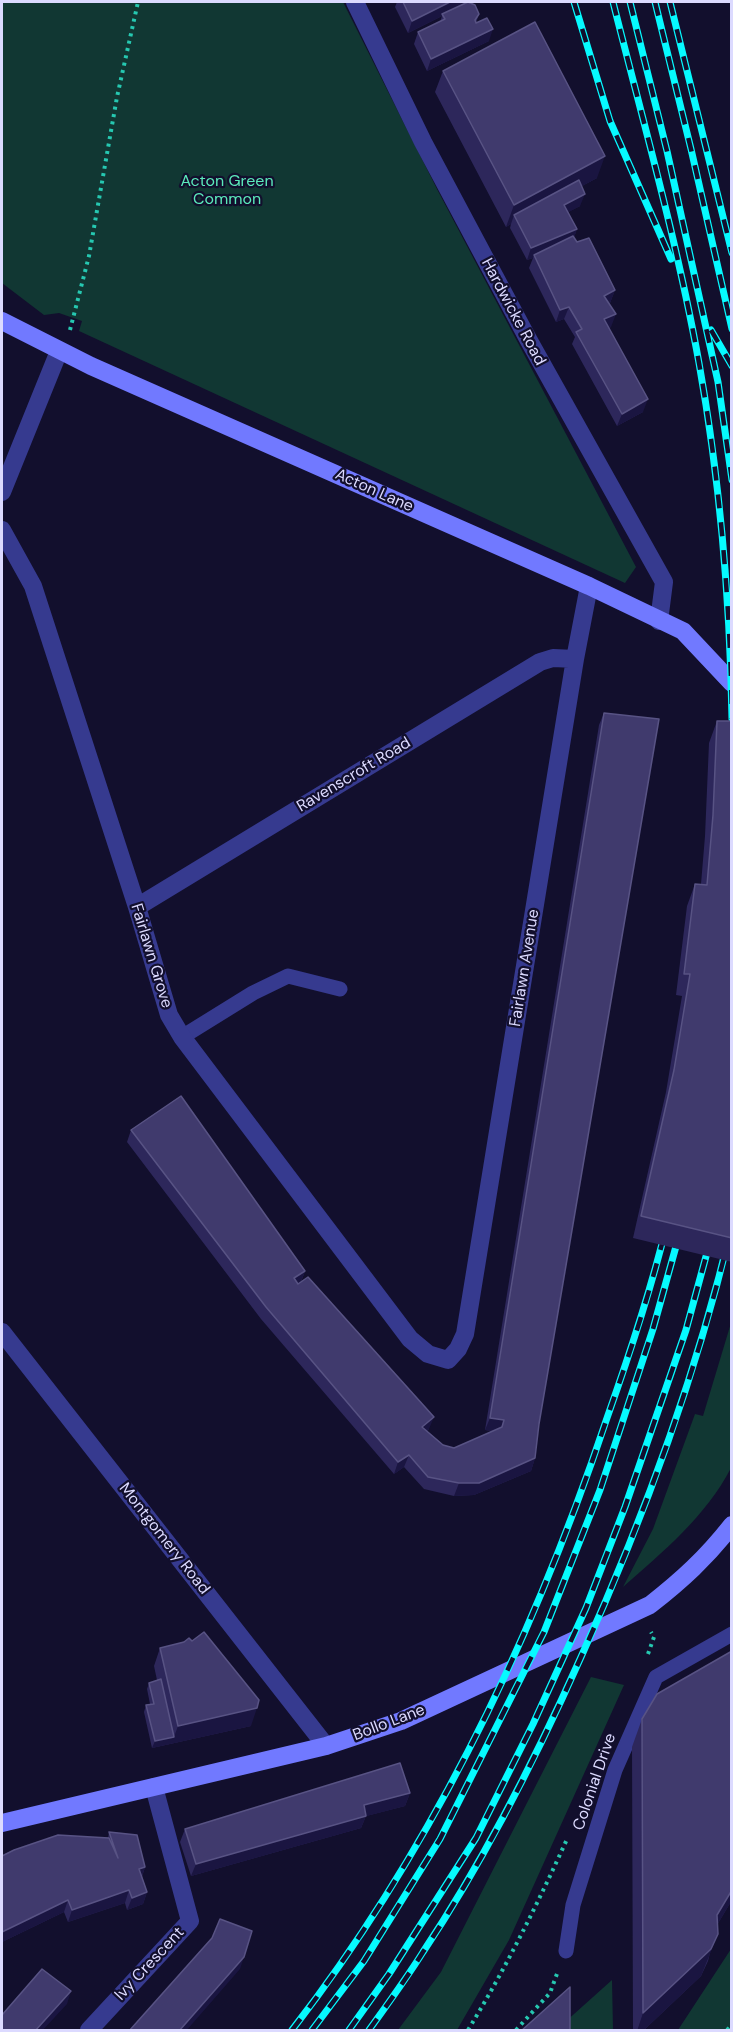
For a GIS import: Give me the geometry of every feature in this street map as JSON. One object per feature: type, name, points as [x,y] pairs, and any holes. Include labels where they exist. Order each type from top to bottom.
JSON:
[{"type":"main road","name":"Acton Lane","points":[[2,321],[59,351],[590,586],[683,631],[732,683]]},
{"type":"main road","name":"Bollo Lane","points":[[2,1823],[326,1746],[401,1721],[650,1605],[685,1578],[732,1525]]},
{"type":"street","name":"Hardwicke Road","points":[[355,2],[434,163],[528,339],[664,582],[659,621]]},
{"type":"street","points":[[2,492],[59,351]]},
{"type":"street","name":"Fairlawn Grove","points":[[2,530],[33,586],[137,907],[169,1015],[182,1037],[410,1339],[428,1354],[448,1360],[458,1349]]},
{"type":"street","name":"Fairlawn Avenue","points":[[458,1349],[465,1334],[575,659],[590,586]]},
{"type":"street","name":"Ravenscroft Road","points":[[137,907],[540,662],[553,658],[575,659]]},
{"type":"street","name":"Montgomery Road","points":[[2,1332],[326,1746]]},
{"type":"street","name":"Ivy Crescent","points":[[89,2031],[190,1922],[154,1787]]},
{"type":"lane","points":[[182,1037],[253,993],[288,976],[340,989]]},
{"type":"lane","name":"Colonial Drive","points":[[566,1951],[573,1905],[615,1770],[656,1677],[732,1634]]},
{"type":"path","points":[[69,333],[89,256],[117,97],[138,2]]},
{"type":"path","points":[[647,1657],[654,1637],[651,1632]]},
{"type":"path","points":[[468,2031],[524,1932],[572,1828]]},
{"type":"path","points":[[516,2031],[550,1993],[566,1951]]},
{"type":"path","points":[[727,2031],[732,2025]]},
{"type":"green space","name":"Acton Green Common","points":[[2,2],[343,2],[438,191],[636,567],[625,583],[79,331],[82,321],[59,313],[44,315],[2,283]]},
{"type":"green space","points":[[731,1323],[731,1468],[697,1517],[669,1546],[623,1587],[653,1529],[695,1414],[703,1416]]},
{"type":"green space","points":[[591,1677],[624,1685],[509,1940],[457,2030],[398,2030],[441,1972]]},
{"type":"green space","points":[[731,1949],[731,2030],[678,2030]]},
{"type":"green space","points":[[612,1980],[613,2030],[564,2030],[564,2023]]},
{"type":"building","points":[[403,2],[450,2],[412,21]]},
{"type":"building","points":[[468,2],[475,5],[479,14],[475,20],[476,23],[487,18],[493,29],[431,59],[418,32],[445,19],[442,14]]},
{"type":"building","points":[[535,22],[605,156],[514,205],[443,71]]},
{"type":"building","points":[[579,180],[585,194],[564,205],[577,229],[531,248],[514,215]]},
{"type":"building","points":[[573,236],[577,242],[589,238],[615,290],[604,296],[616,314],[604,319],[648,399],[622,414],[576,332],[582,329],[569,307],[560,310],[534,255]]},
{"type":"building","points":[[604,713],[659,719],[535,1458],[479,1483],[459,1483],[428,1477],[409,1455],[398,1462],[266,1307],[131,1130],[181,1096],[305,1271],[294,1278],[298,1284],[308,1277],[434,1417],[422,1427],[443,1445],[454,1448],[502,1427],[504,1420],[490,1418]]},
{"type":"building","points":[[717,721],[732,721],[732,1238],[641,1216],[674,1070],[690,974],[684,974],[695,884],[707,885]]},
{"type":"building","points":[[204,1632],[259,1700],[257,1708],[178,1726],[160,1648],[184,1642],[189,1638],[192,1641]]},
{"type":"building","points":[[732,1651],[732,1890],[717,1915],[718,1934],[711,1949],[643,2013],[642,1719],[657,1694]]},
{"type":"building","points":[[161,1679],[174,1737],[155,1741],[146,1705],[154,1704],[149,1683]]},
{"type":"building","points":[[400,1763],[410,1793],[364,1805],[366,1816],[196,1864],[185,1829]]},
{"type":"building","points":[[109,1832],[137,1835],[145,1867],[139,1869],[147,1892],[132,1898],[129,1890],[72,1910],[68,1900],[2,1932],[2,1856],[58,1835],[109,1838],[118,1858]]},
{"type":"building","points":[[220,1919],[252,1931],[244,1957],[179,2031],[129,2031],[212,1938]]},
{"type":"building","points":[[42,1969],[71,1991],[35,2031],[2,2031],[2,2015]]},
{"type":"building","points":[[570,1987],[570,2031],[521,2031]]},
{"type":"railway","points":[[574,2],[610,121],[671,259]]},
{"type":"railway","points":[[613,2],[659,181],[699,363],[713,452],[723,541],[732,719]]},
{"type":"railway","points":[[630,2],[667,151],[718,382],[732,480]]},
{"type":"railway","points":[[655,2],[732,329]]},
{"type":"railway","points":[[670,2],[732,253]]},
{"type":"railway","points":[[711,330],[732,366]]},
{"type":"railway","points":[[369,2030],[410,1972],[468,1881],[528,1770],[581,1657],[626,1552],[667,1444],[702,1335],[732,1225]]},
{"type":"railway","points":[[292,2030],[343,1960],[390,1888],[434,1814],[475,1738],[512,1659],[547,1580],[578,1499],[631,1348],[666,1228]]},
{"type":"railway","points":[[312,2030],[364,1961],[440,1839],[544,1632],[600,1490],[653,1329],[680,1232]]},
{"type":"railway","points":[[349,2030],[389,1974],[476,1838],[533,1724],[586,1608],[625,1507],[686,1330],[711,1238]]}]
